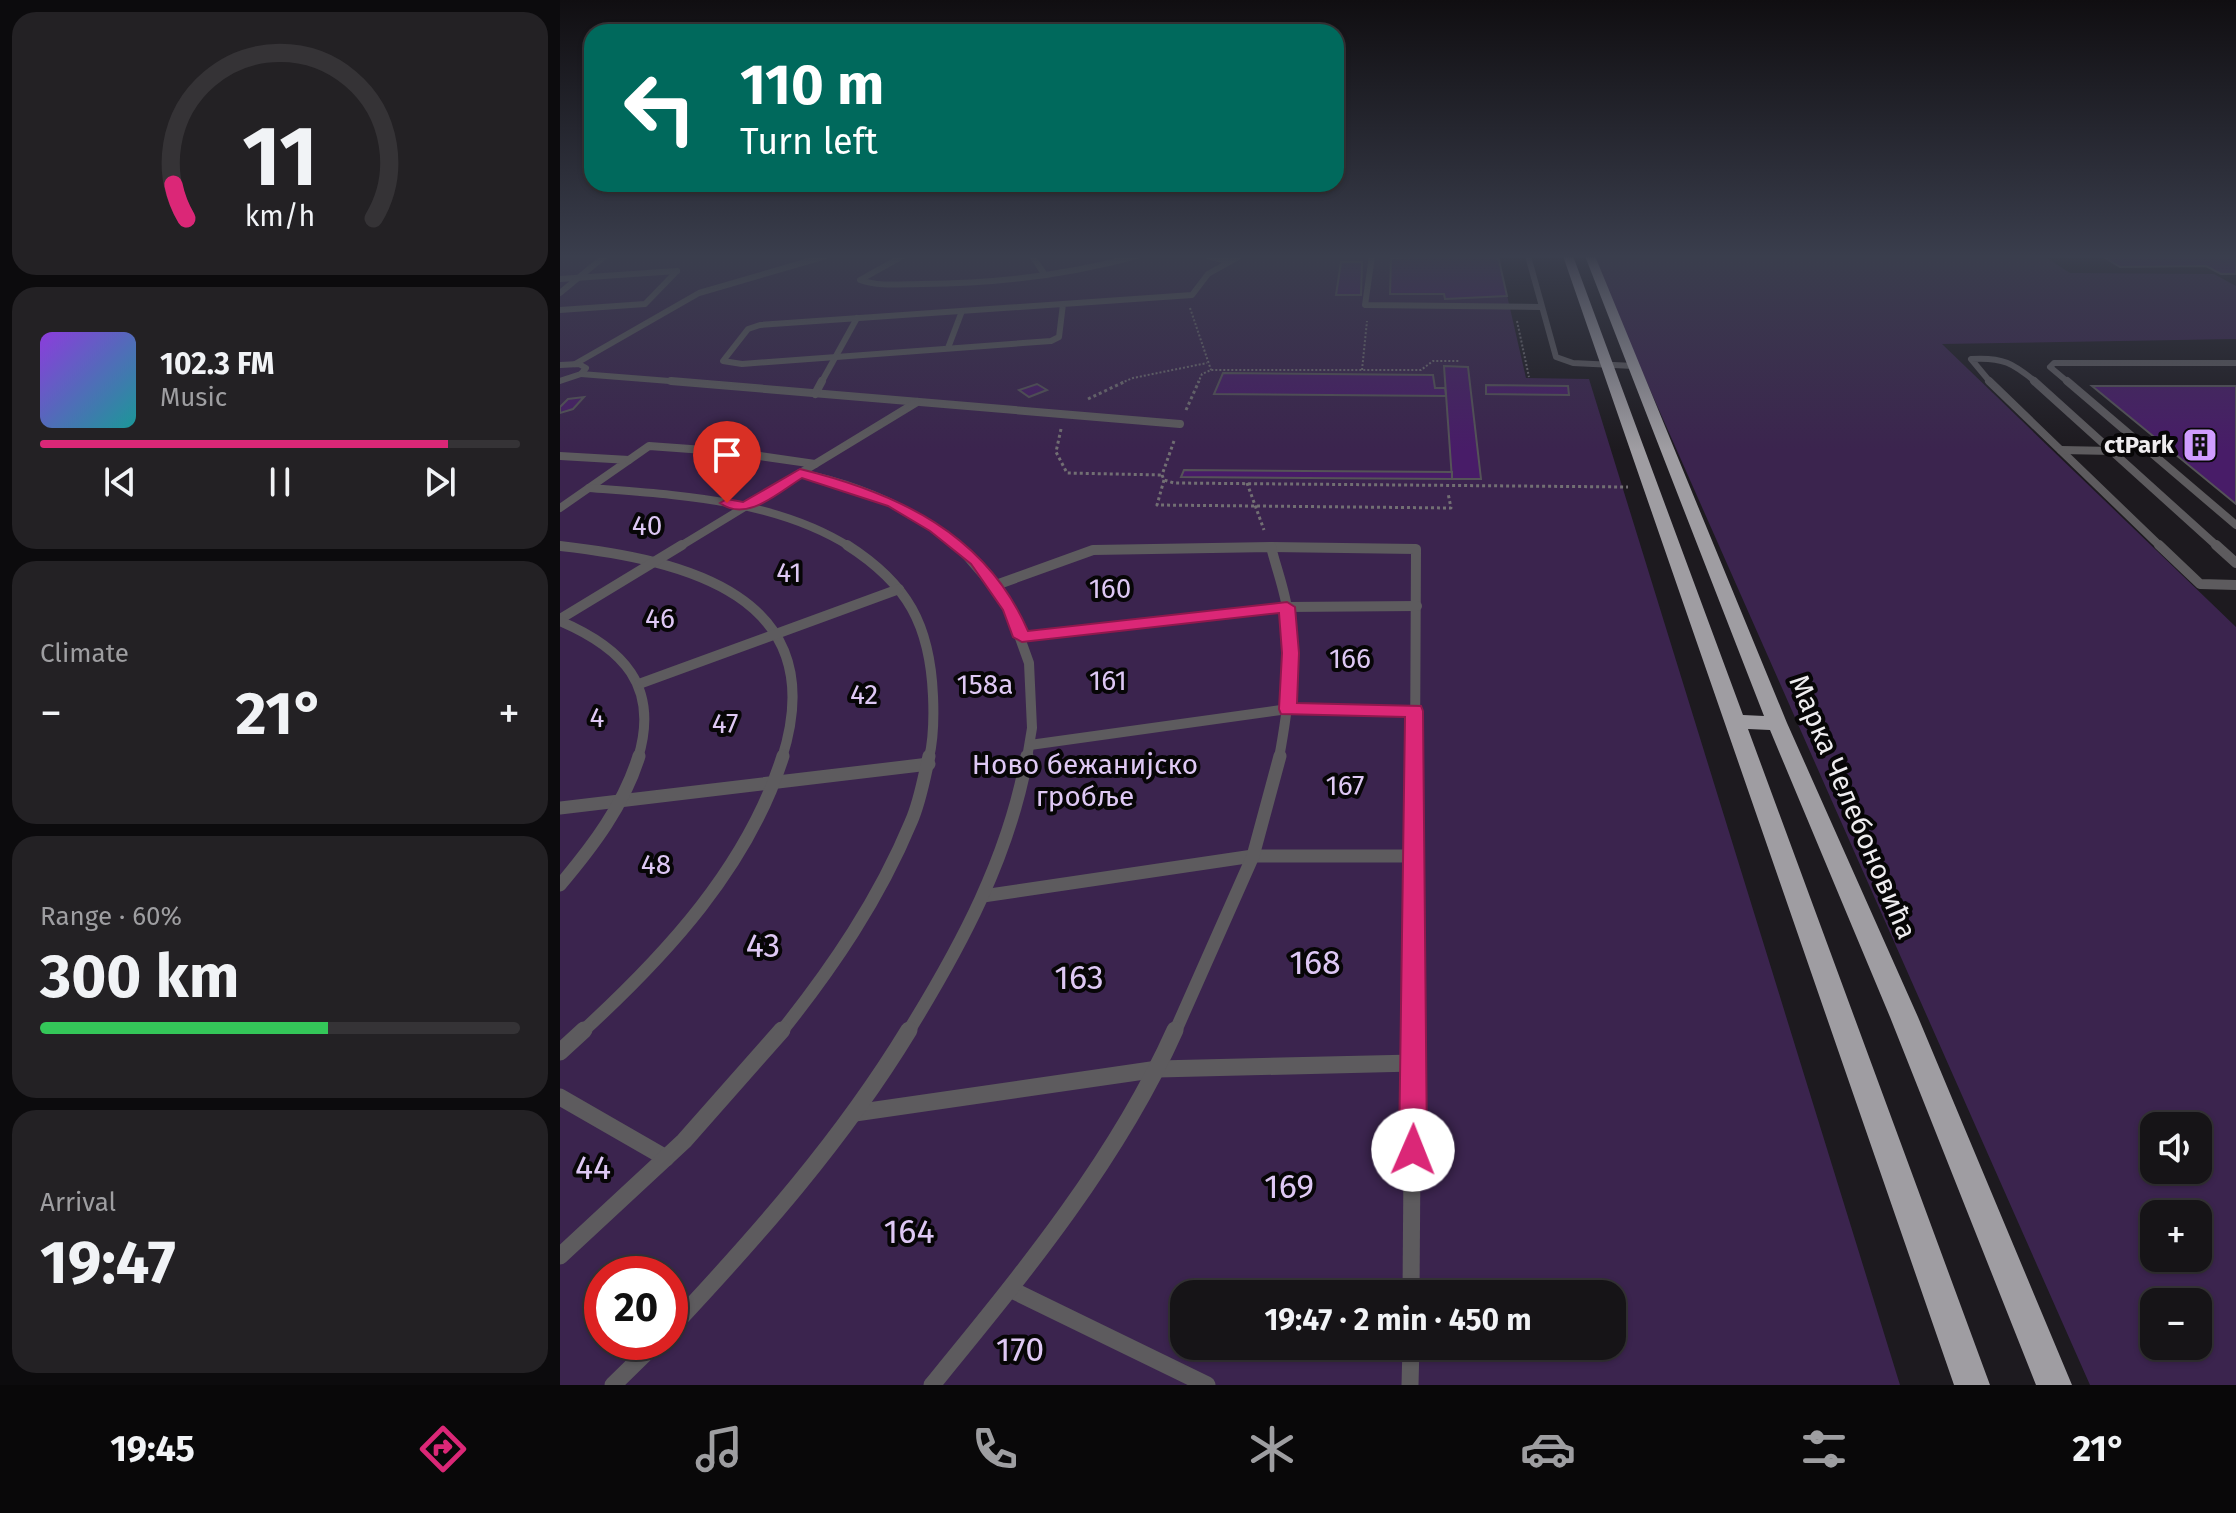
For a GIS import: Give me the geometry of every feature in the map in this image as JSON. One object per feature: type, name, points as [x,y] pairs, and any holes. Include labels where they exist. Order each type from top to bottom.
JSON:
[{"type":"main road","points":[[1590,321],[1972,1385]]},
{"type":"main road","name":"Марка Челебоновића","points":[[1616,321],[1777,723],[1904,1017],[2054,1385]]},
{"type":"main road","points":[[1735,722],[1777,723]]},
{"type":"lane","points":[[575,364],[651,321]]},
{"type":"lane","points":[[827,321],[753,327],[723,361],[742,364],[1056,339],[1060,321]]},
{"type":"lane","points":[[815,394],[856,321]]},
{"type":"lane","points":[[948,348],[958,321]]},
{"type":"lane","points":[[1545,321],[1556,357],[1573,363],[1634,366]]},
{"type":"lane","points":[[2236,563],[2016,365],[1992,358],[1971,359],[1980,373],[2200,584],[2236,585]]},
{"type":"lane","points":[[2236,363],[2054,363],[2050,367],[2236,525]]},
{"type":"lane","points":[[560,365],[575,364],[586,368],[581,374]]},
{"type":"lane","points":[[560,381],[581,374],[1180,424]]},
{"type":"lane","points":[[560,620],[917,402]]},
{"type":"lane","points":[[560,508],[649,446],[732,452],[815,464]]},
{"type":"lane","points":[[2061,450],[2113,451]]},
{"type":"lane","points":[[560,456],[629,460]]},
{"type":"lane","points":[[688,1309],[821,1159],[855,1113],[938,984],[983,896],[1015,816],[1030,745],[1031,676],[1022,637],[996,585],[982,567],[953,540],[914,515],[873,496],[800,473]]},
{"type":"lane","points":[[560,1256],[666,1158],[765,1051],[855,931],[893,865],[909,828],[929,764],[934,734],[935,681],[920,624],[899,589],[882,571],[847,544],[792,520],[745,506],[671,495],[589,488]]},
{"type":"lane","points":[[560,546],[656,560],[726,587],[757,612],[775,634],[789,668],[792,695],[789,734],[775,780],[746,842],[697,913],[625,994],[560,1052]]},
{"type":"lane","points":[[996,585],[1093,550],[1271,547],[1416,549],[1411,1280]]},
{"type":"lane","points":[[932,1385],[1010,1289],[1101,1162],[1158,1069],[1253,856],[1276,776],[1288,709],[1291,653],[1287,607],[1271,547]]},
{"type":"lane","points":[[639,684],[899,589]]},
{"type":"lane","points":[[1022,637],[1287,607],[1417,606]]},
{"type":"lane","points":[[560,620],[593,636],[620,656],[639,684],[645,715],[641,754],[622,800],[582,861],[560,885]]},
{"type":"lane","points":[[1030,745],[1288,709],[1414,711]]},
{"type":"lane","points":[[560,808],[929,764]]},
{"type":"lane","points":[[983,896],[1253,856],[1415,856]]},
{"type":"lane","points":[[855,1113],[1158,1069],[1414,1063]]},
{"type":"lane","points":[[560,1097],[666,1158]]},
{"type":"lane","points":[[1010,1289],[1207,1385]]},
{"type":"lane","points":[[613,1385],[639,1360]]},
{"type":"lane","points":[[1410,1385],[1411,1360]]},
{"type":"path","points":[[1193,321],[1211,370]]},
{"type":"path","points":[[1362,370],[1367,321]]},
{"type":"path","points":[[1516,321],[1529,377]]},
{"type":"path","points":[[1448,493],[1451,508],[1157,505],[1164,480],[1162,475],[1202,374],[1211,370],[1421,370],[1433,361],[1459,361]]},
{"type":"path","points":[[1164,480],[1628,487]]},
{"type":"path","points":[[1247,483],[1271,547]]},
{"type":"green space","name":"Ново бежанијско гробље","points":[[560,321],[1513,321],[1526,378],[1589,379],[1900,1385],[560,1385]]},
{"type":"green space","points":[[1620,321],[2236,321],[2236,339],[1942,344],[2236,627],[2236,1385],[2090,1385]]},
{"type":"building","points":[[1444,366],[1468,367],[1481,479],[1452,479]]},
{"type":"building","points":[[1223,373],[1433,375],[1435,388],[1445,388],[1446,396],[1214,394]]},
{"type":"building","points":[[1037,384],[1047,390],[1029,397],[1019,390]]},
{"type":"building","points":[[1486,385],[1568,386],[1569,395],[1486,394]]},
{"type":"building","name":"ctPark","points":[[2092,386],[2236,386],[2236,504]]},
{"type":"building","points":[[584,397],[573,409],[560,413],[560,407],[568,399]]},
{"type":"building","points":[[1184,470],[1452,472],[1452,479],[1181,477]]},
{"type":"place","name":"ctPark","points":[[2200,445]]},
{"type":"route","points":[[727,503],[745,506],[800,473],[893,503],[936,527],[976,561],[1011,610],[1022,637],[1287,607],[1291,653],[1288,709],[1414,711],[1413,1150]]},
{"type":"park label","name":"40","points":[[647,525]]},
{"type":"park label","name":"41","points":[[789,572]]},
{"type":"park label","name":"160","points":[[1110,588]]},
{"type":"park label","name":"46","points":[[660,618]]},
{"type":"park label","name":"166","points":[[1350,658]]},
{"type":"park label","name":"161","points":[[1108,680]]},
{"type":"park label","name":"158a","points":[[985,684]]},
{"type":"park label","name":"42","points":[[864,694]]},
{"type":"park label","name":"4","points":[[597,717]]},
{"type":"park label","name":"47","points":[[725,723]]},
{"type":"park label","name":"167","points":[[1345,785]]},
{"type":"park label","name":"48","points":[[656,864]]},
{"type":"park label","name":"43","points":[[763,945]]},
{"type":"park label","name":"168","points":[[1315,962]]},
{"type":"park label","name":"163","points":[[1079,977]]},
{"type":"park label","name":"44","points":[[593,1167]]},
{"type":"park label","name":"169","points":[[1289,1186]]},
{"type":"park label","name":"164","points":[[909,1231]]},
{"type":"park label","name":"170","points":[[1020,1349]]}]
